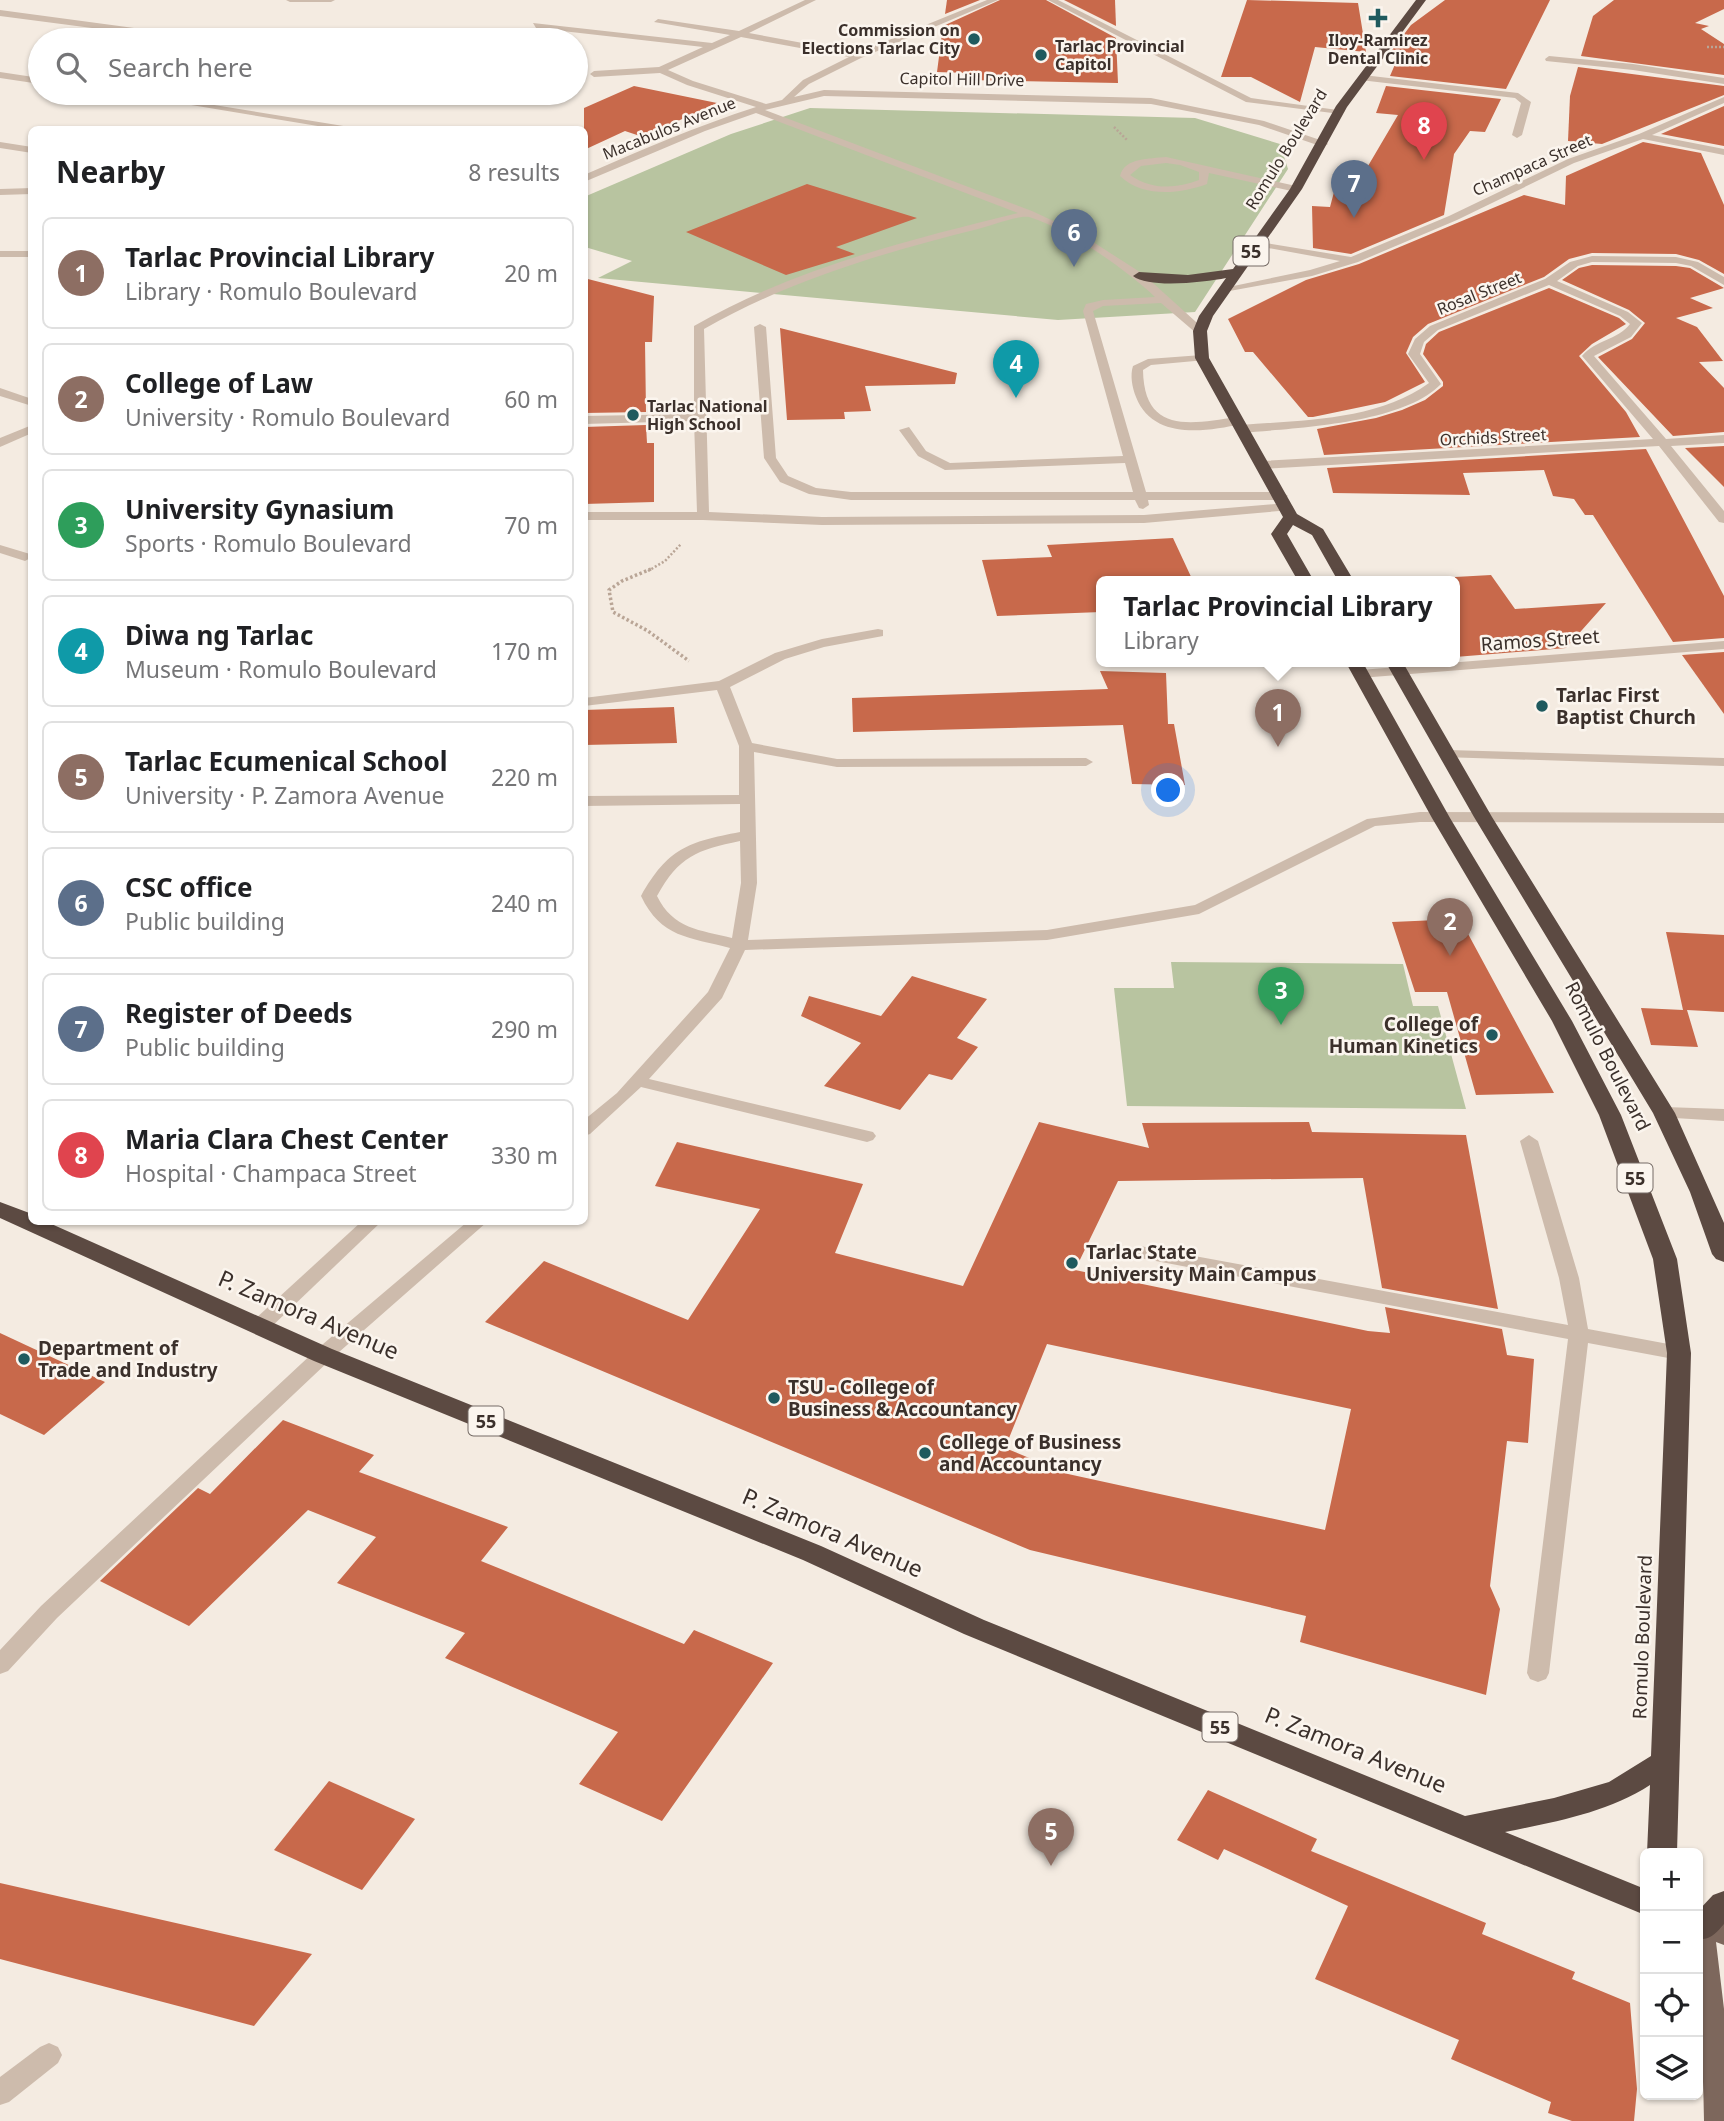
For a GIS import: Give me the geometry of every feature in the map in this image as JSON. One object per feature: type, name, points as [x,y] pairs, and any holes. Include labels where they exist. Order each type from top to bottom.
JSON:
[{"type":"highway","name":"Romulo Boulevard","points":[[1200,331],[1224,289],[1296,189],[1340,111],[1418,1]]},
{"type":"highway","points":[[1139,276],[1177,280],[1210,279],[1236,272]]},
{"type":"highway","points":[[1200,331],[1202,358],[1286,507],[1318,532],[1343,576]]},
{"type":"highway","points":[[1286,507],[1279,534],[1303,576]]},
{"type":"highway","name":"Romulo Boulevard","points":[[1396,667],[1483,817],[1664,1113],[1701,1192],[1724,1254]]},
{"type":"highway","name":"Romulo Boulevard","points":[[1356,668],[1441,818],[1562,1021],[1610,1115],[1665,1259],[1679,1353],[1662,1848]]},
{"type":"highway","name":"P. Zamora Avenue","points":[[2,1212],[28,1223]]},
{"type":"highway","name":"P. Zamora Avenue","points":[[31,1225],[323,1355],[812,1552],[974,1627],[1640,1900]]},
{"type":"highway","points":[[1467,1827],[1554,1810],[1618,1791],[1666,1761]]},
{"type":"highway","points":[[1705,1927],[1724,1904]]},
{"type":"main road","points":[[1705,1927],[1720,2053],[1717,2121]]},
{"type":"street","points":[[290,0],[331,0]]},
{"type":"street","points":[[594,74],[661,70],[812,0]]},
{"type":"street","points":[[784,101],[806,82],[858,56],[994,0]]},
{"type":"street","points":[[1052,0],[1249,100],[1340,111]]},
{"type":"street","points":[[0,13],[112,28]]},
{"type":"street","points":[[659,22],[858,56]]},
{"type":"street","points":[[537,25],[562,28]]},
{"type":"street","points":[[588,31],[713,46]]},
{"type":"street","points":[[1549,59],[1646,69],[1724,81]]},
{"type":"street","points":[[661,70],[1075,234],[1139,276],[1200,331]]},
{"type":"street","points":[[0,75],[28,78]]},
{"type":"street","points":[[1363,78],[1518,96],[1526,102],[1517,135]]},
{"type":"street","name":"Capitol Hill Drive","points":[[761,108],[824,93],[847,92],[1125,99],[1178,106],[1247,121],[1323,144]]},
{"type":"street","points":[[1247,121],[1249,100]]},
{"type":"street","name":"Champaca Street","points":[[1224,289],[1312,273],[1354,260],[1453,218],[1571,161],[1642,136],[1724,100]]},
{"type":"street","points":[[202,105],[339,126]]},
{"type":"street","name":"Macabulos Avenue","points":[[588,177],[688,134],[761,108]]},
{"type":"street","points":[[1642,136],[1724,152]]},
{"type":"street","points":[[0,145],[28,149]]},
{"type":"street","points":[[1202,169],[1206,177],[1204,182],[1185,188],[1142,186],[1125,176],[1126,171],[1132,167],[1149,161],[1182,162],[1202,169],[1296,189]]},
{"type":"street","points":[[0,192],[28,191]]},
{"type":"street","points":[[704,516],[698,328],[737,303],[790,282],[903,246],[1028,214]]},
{"type":"street","points":[[1257,243],[1354,260]]},
{"type":"street","points":[[0,254],[28,254]]},
{"type":"street","name":"Rosal Street","points":[[1239,425],[1335,419],[1424,395],[1435,384],[1414,354],[1419,341],[1434,328],[1549,281],[1574,264],[1592,259],[1676,260],[1694,264],[1724,282]]},
{"type":"street","points":[[1549,281],[1624,314],[1636,323],[1634,328],[1620,338],[1591,351],[1588,356],[1724,519]]},
{"type":"street","points":[[1144,519],[1142,495],[1088,311],[1090,306],[1103,303],[1163,300]]},
{"type":"street","points":[[760,327],[770,457],[784,480],[813,491],[852,496],[1142,495],[1286,507]]},
{"type":"street","points":[[1202,358],[1148,362],[1138,368],[1136,388],[1151,414],[1160,423],[1174,427],[1239,425]]},
{"type":"street","points":[[0,392],[28,401]]},
{"type":"street","points":[[588,420],[700,417]]},
{"type":"street","points":[[0,443],[28,430]]},
{"type":"street","points":[[905,430],[911,445],[927,459],[949,467],[1130,459]]},
{"type":"street","name":"Orchids Street","points":[[1263,465],[1724,439]]},
{"type":"street","points":[[588,516],[704,516],[822,521],[1144,519],[1286,507]]},
{"type":"street","points":[[0,549],[25,557]]},
{"type":"street","points":[[588,702],[722,685],[780,656],[822,643],[878,633]]},
{"type":"street","name":"Ramos Street","points":[[1460,662],[1724,645]]},
{"type":"street","name":"Ramos Street","points":[[1356,668],[1376,667]]},
{"type":"street","points":[[588,1126],[637,1081],[716,993],[739,945],[749,883],[746,746],[722,685]]},
{"type":"street","points":[[746,746],[837,763],[1086,762]]},
{"type":"street","points":[[1448,754],[1724,762]]},
{"type":"street","points":[[588,801],[747,799]]},
{"type":"street","points":[[748,835],[691,846],[663,869],[649,896],[657,913],[675,928],[739,945],[1047,935],[1199,909],[1372,822],[1420,817],[1724,818]]},
{"type":"street","points":[[637,1081],[867,1136]]},
{"type":"street","points":[[1664,1113],[1724,1115]]},
{"type":"street","points":[[1529,1141],[1569,1278],[1578,1334],[1538,1673]]},
{"type":"street","points":[[260,1326],[369,1225]]},
{"type":"street","points":[[0,1665],[49,1612],[323,1355],[475,1225]]},
{"type":"street","points":[[1140,1252],[1679,1353]]},
{"type":"street","points":[[0,2093],[48,2054]]},
{"type":"path","points":[[1707,47],[1724,47]]},
{"type":"path","points":[[704,516],[670,558],[644,573],[617,581],[609,590],[614,612],[648,631],[722,685]]},
{"type":"green space","points":[[810,108],[1195,118],[1280,144],[1288,169],[1195,312],[1058,320],[598,278],[632,261],[588,248],[588,195],[731,134]]},
{"type":"green space","points":[[1171,962],[1403,964],[1413,1006],[1438,1006],[1466,1109],[1127,1106],[1114,988],[1174,988]]},
{"type":"building","points":[[947,0],[980,0],[945,14]]},
{"type":"building","name":"Tarlac Provincial Capitol","points":[[1000,0],[1046,0],[1116,38],[1118,83],[966,80],[967,73],[937,72],[943,26]]},
{"type":"building","points":[[1064,0],[1115,0],[1116,26]]},
{"type":"building","points":[[1247,0],[1358,3],[1366,52],[1315,47],[1300,102],[1251,77],[1221,77]]},
{"type":"building","points":[[1445,0],[1550,0],[1506,89],[1390,76],[1399,55],[1389,54],[1411,25]]},
{"type":"building","points":[[1614,0],[1724,0],[1724,9],[1695,23],[1709,26],[1701,29],[1724,44],[1724,75],[1581,56],[1593,16]]},
{"type":"building","points":[[1578,67],[1724,86],[1724,95],[1602,144],[1568,141],[1570,96]]},
{"type":"building","points":[[634,86],[717,103],[643,137],[625,131],[588,148],[588,126],[584,126],[584,108]]},
{"type":"building","points":[[1386,86],[1501,99],[1485,132],[1470,131],[1454,154],[1444,215],[1351,254],[1313,248],[1312,206],[1330,207],[1337,181],[1358,183],[1398,115],[1376,113]]},
{"type":"building","points":[[1724,106],[1724,146],[1661,134]]},
{"type":"building","points":[[1643,142],[1701,153],[1724,205],[1724,274],[1699,260],[1676,254],[1592,253],[1569,259],[1544,277],[1428,324],[1413,337],[1406,353],[1425,382],[1385,402],[1313,417],[1308,417],[1253,352],[1245,352],[1228,319],[1306,280],[1359,264],[1524,195],[1565,205],[1566,176]]},
{"type":"building","points":[[807,184],[917,218],[836,247],[855,254],[786,275],[686,232]]},
{"type":"building","points":[[1592,265],[1690,268],[1724,288],[1690,298],[1713,308],[1676,318],[1697,327],[1723,361],[1699,362],[1724,388],[1724,432],[1673,436],[1598,357],[1632,339],[1645,323],[1629,310],[1562,280],[1579,268]]},
{"type":"building","points":[[588,279],[654,296],[652,342],[645,342],[646,412],[588,413]]},
{"type":"building","points":[[1549,288],[1619,318],[1626,324],[1592,344],[1579,356],[1626,412],[1640,437],[1324,455],[1317,429],[1376,418],[1402,410],[1425,400],[1443,386],[1443,382],[1423,354],[1426,344],[1439,332]]},
{"type":"building","points":[[780,328],[957,373],[955,384],[865,386],[871,411],[844,412],[845,419],[787,420]]},
{"type":"building","points":[[646,425],[647,443],[654,443],[654,502],[588,504],[588,427]]},
{"type":"building","points":[[1724,446],[1724,487],[1685,448]]},
{"type":"building","points":[[1646,449],[1724,596],[1724,638],[1673,642],[1593,515],[1585,515],[1574,499],[1553,496],[1544,470],[1463,473],[1470,495],[1333,493],[1327,468]]},
{"type":"building","points":[[1173,538],[1191,576],[1096,576],[1096,612],[997,616],[982,560],[1052,557],[1047,545]]},
{"type":"building","points":[[1491,575],[1515,609],[1606,603],[1566,648],[1460,657],[1460,577]]},
{"type":"building","points":[[1724,652],[1724,714],[1682,655]]},
{"type":"building","points":[[1100,671],[1166,673],[1168,724],[1174,724],[1185,785],[1132,784],[1123,725],[853,732],[852,698],[1108,689]]},
{"type":"building","points":[[674,707],[677,743],[588,745],[588,710]]},
{"type":"building","points":[[1460,919],[1554,1093],[1476,1095],[1447,992],[1415,992],[1392,922]]},
{"type":"building","points":[[1666,932],[1724,935],[1724,1012],[1687,1010],[1698,1047],[1651,1045],[1641,1008],[1683,1010]]},
{"type":"building","points":[[912,976],[987,999],[957,1038],[978,1047],[952,1080],[929,1074],[900,1110],[824,1086],[861,1043],[801,1016],[809,996],[881,1016]]},
{"type":"building","points":[[1039,1122],[1149,1148],[1142,1123],[1309,1122],[1312,1132],[1466,1135],[1498,1309],[1382,1288],[1363,1178],[1118,1181],[1075,1270],[1368,1331],[1390,1333],[1385,1307],[1502,1329],[1507,1355],[1534,1359],[1528,1443],[1507,1441],[1490,1586],[1500,1609],[1486,1695],[1300,1642],[1306,1616],[1030,1550],[485,1322],[544,1261],[688,1320],[760,1209],[655,1186],[677,1142],[863,1184],[835,1253],[963,1286]],"holes":[[[1047,1344],[1351,1409],[1325,1530],[1068,1474],[1005,1448]]]},
{"type":"building","points":[[0,1333],[105,1382],[44,1435],[0,1414]]},
{"type":"building","points":[[283,1420],[374,1455],[359,1472],[508,1527],[481,1561],[684,1644],[694,1630],[773,1663],[662,1821],[579,1784],[618,1732],[445,1658],[465,1633],[337,1583],[376,1537],[308,1510],[189,1626],[100,1581],[198,1488],[210,1494]]},
{"type":"building","points":[[329,1781],[415,1819],[362,1890],[274,1850]]},
{"type":"building","points":[[1208,1790],[1317,1839],[1311,1851],[1486,1923],[1482,1934],[1575,1972],[1572,1979],[1630,2003],[1637,2089],[1634,2121],[1572,2121],[1548,2113],[1551,2102],[1451,2059],[1459,2040],[1315,1979],[1348,1906],[1224,1849],[1218,1860],[1177,1840]]},
{"type":"building","points":[[0,1883],[312,1954],[254,2026],[0,1959]]},
{"type":"place","name":"Iloy-Ramirez Dental Clinic","points":[[1378,18]]},
{"type":"place","name":"Commission on Elections Tarlac City","points":[[974,39]]},
{"type":"place","name":"Tarlac Provincial Capitol","points":[[1041,55]]},
{"type":"place","name":"Maria Clara Chest Center","points":[[1424,160]]},
{"type":"place","name":"Register of Deeds","points":[[1354,218]]},
{"type":"place","name":"CSC office","points":[[1074,267]]},
{"type":"place","name":"Diwa ng Tarlac","points":[[1016,398]]},
{"type":"place","name":"Tarlac National High School","points":[[633,415]]},
{"type":"place","name":"Tarlac First Baptist Church","points":[[1542,706]]},
{"type":"place","name":"Tarlac Provincial Library","points":[[1278,747]]},
{"type":"place","name":"College of Law","points":[[1450,956]]},
{"type":"place","name":"University Gynasium","points":[[1281,1025]]},
{"type":"place","name":"College of Human Kinetics","points":[[1492,1035]]},
{"type":"place","name":"Tarlac State University Main Campus","points":[[1072,1263]]},
{"type":"place","name":"Department of Trade and Industry","points":[[24,1359]]},
{"type":"place","name":"TSU - College of Business & Accountancy","points":[[774,1398]]},
{"type":"place","name":"College of Business and Accountancy","points":[[925,1453]]},
{"type":"place","name":"Tarlac Ecumenical School","points":[[1051,1866]]}]
